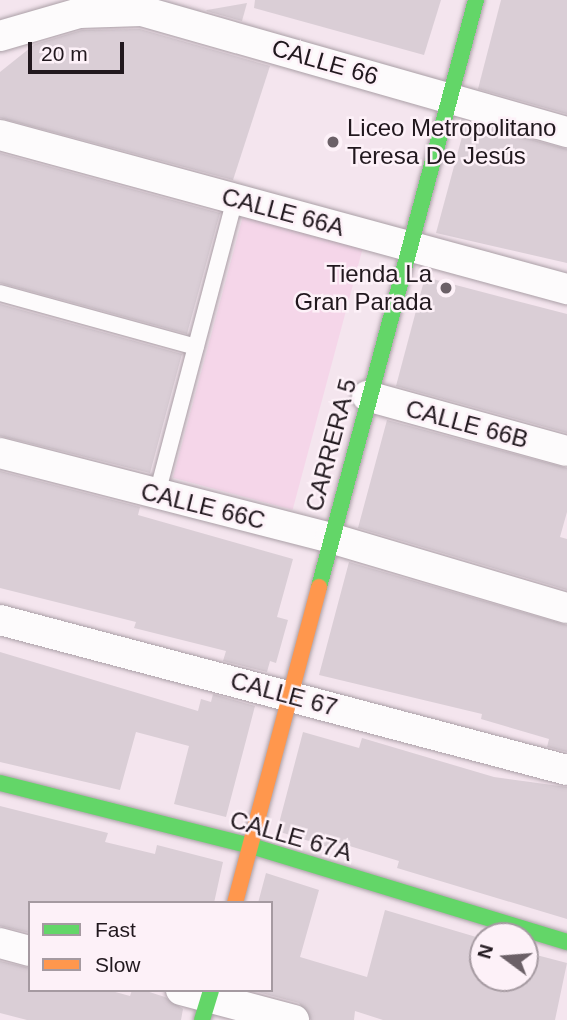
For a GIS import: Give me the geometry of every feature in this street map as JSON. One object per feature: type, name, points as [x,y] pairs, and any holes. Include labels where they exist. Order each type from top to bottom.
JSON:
[{"type":"street","name":"CARRERA 5","points":[[236,901],[407,246],[476,0]]},
{"type":"street","name":"CALLE 66","points":[[0,36],[79,13],[142,11],[567,132]]},
{"type":"street","name":"CALLE 66A","points":[[0,135],[567,289]]},
{"type":"street","name":"CALLE 66B","points":[[367,396],[567,451]]},
{"type":"street","name":"CALLE 66C","points":[[0,453],[330,538],[567,608]]},
{"type":"street","name":"CALLE 67","points":[[0,620],[567,770]]},
{"type":"street","name":"CALLE 67A","points":[[0,783],[251,846],[567,942]]},
{"type":"street","points":[[0,943],[28,950]]},
{"type":"street","points":[[201,1000],[294,1020]]},
{"type":"lane","points":[[157,494],[235,199]]},
{"type":"lane","points":[[0,293],[196,347]]},
{"type":"shaded area","points":[[243,216],[363,248],[293,510],[173,478]]},
{"type":"building","points":[[255,0],[441,0],[424,55],[254,8]]},
{"type":"building","points":[[501,0],[567,0],[567,114],[478,89]]},
{"type":"building","points":[[247,3],[242,21],[206,11],[207,10]]},
{"type":"building","points":[[140,29],[270,66],[233,180],[0,118],[0,72],[35,44],[82,30]]},
{"type":"building","points":[[466,122],[567,149],[567,263],[436,233]]},
{"type":"building","points":[[0,153],[220,213],[187,334],[0,283]]},
{"type":"building","points":[[425,277],[567,314],[567,433],[396,386]]},
{"type":"building","points":[[0,304],[182,354],[150,473],[0,436]]},
{"type":"building","points":[[387,420],[567,468],[567,512],[560,537],[567,539],[567,590],[358,528]]},
{"type":"building","points":[[0,471],[140,507],[138,515],[293,559],[277,617],[288,620],[276,663],[270,661],[267,672],[223,661],[226,651],[134,628],[136,622],[0,588]]},
{"type":"building","points":[[349,562],[567,625],[567,752],[547,747],[549,739],[481,719],[482,714],[319,675]]},
{"type":"building","points":[[0,652],[198,711],[201,699],[211,702],[213,694],[255,706],[226,817],[174,804],[189,746],[136,732],[120,790],[0,762]]},
{"type":"building","points":[[303,732],[359,748],[362,738],[494,777],[567,787],[567,919],[397,868],[399,861],[333,841],[331,848],[277,831]]},
{"type":"building","points":[[0,806],[108,833],[105,842],[155,854],[157,845],[223,862],[214,901],[28,901],[28,933],[0,926]]},
{"type":"building","points":[[266,873],[319,890],[300,957],[367,977],[385,910],[469,935],[469,992],[539,992],[539,956],[567,963],[555,1020],[383,1020],[355,1011],[354,1020],[311,1020],[299,1003],[258,992],[273,992],[273,901],[259,901]]},
{"type":"building","points":[[0,961],[28,968],[28,992],[115,992],[130,996],[131,992],[149,992],[165,997],[183,1009],[181,1020],[27,1020],[0,1013]]},
{"type":"traffic: fast","points":[[319,587],[476,0]]},
{"type":"traffic: fast","points":[[0,783],[251,846],[567,942]]},
{"type":"traffic: fast","points":[[202,1020],[210,992]]},
{"type":"traffic: slow","points":[[236,901],[319,587]]},
{"type":"place","name":"Liceo Metropolitano Teresa De Jesús","points":[[333,142]]},
{"type":"place","name":"Tienda La Gran Parada","points":[[446,288]]}]
